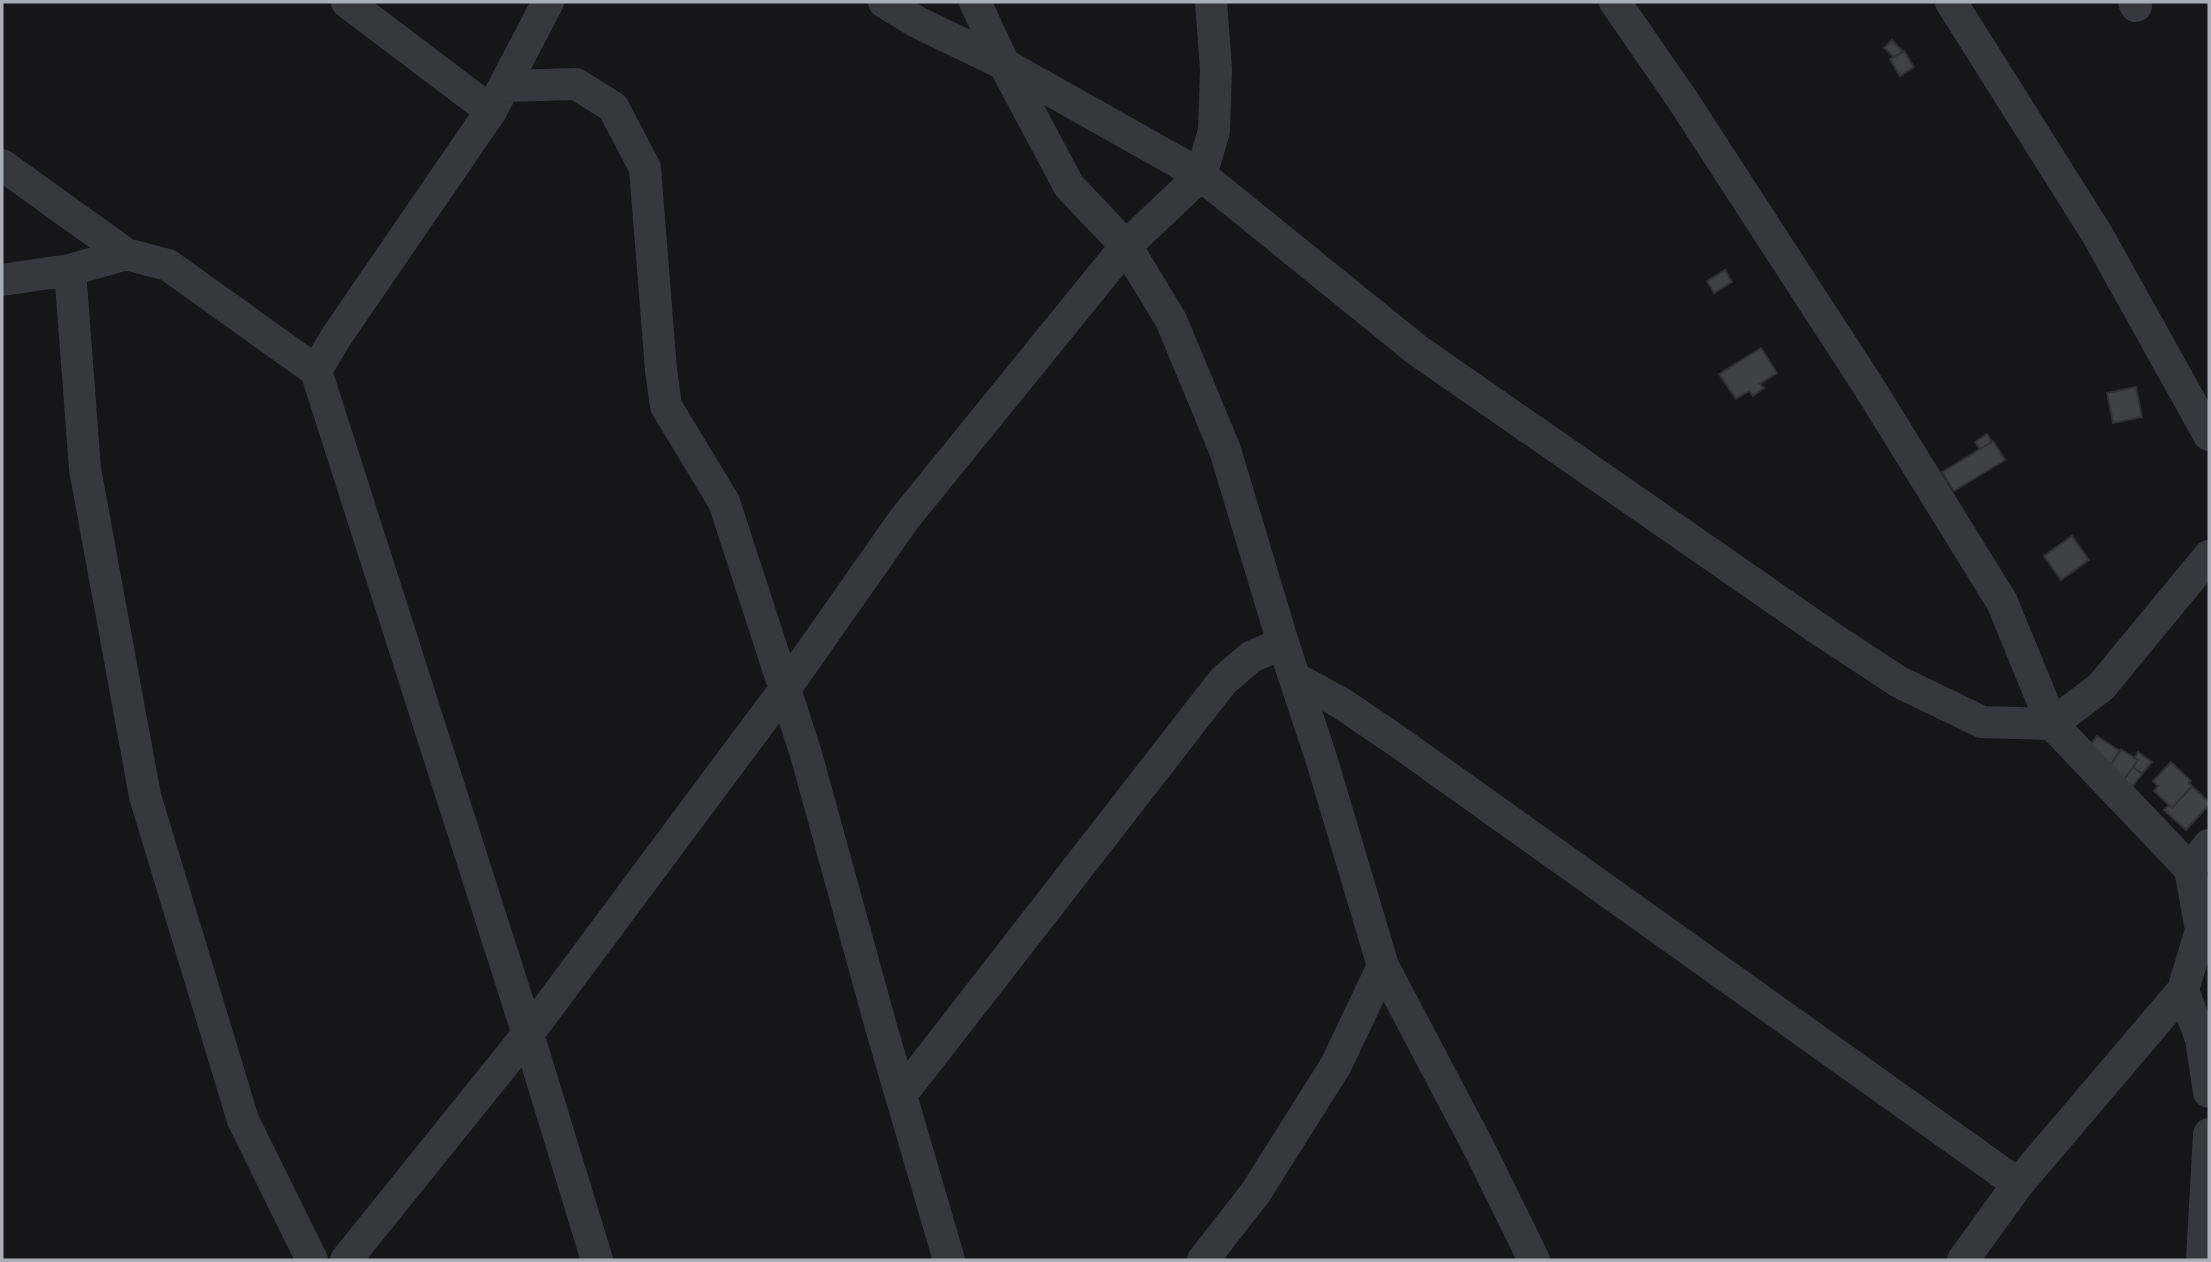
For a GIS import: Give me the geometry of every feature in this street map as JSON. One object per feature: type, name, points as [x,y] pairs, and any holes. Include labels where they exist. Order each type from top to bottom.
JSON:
[{"type":"street","points":[[347,2],[497,99],[576,84],[612,107],[645,168],[666,407],[724,502],[806,754],[949,1260]]},
{"type":"street","points":[[316,371],[335,337],[497,99],[548,2]]},
{"type":"street","points":[[884,2],[917,22],[1004,64],[1200,175],[1417,350],[1826,634],[1899,682],[1982,722],[2052,724],[2101,687],[2209,556]]},
{"type":"street","points":[[975,2],[1004,64],[1069,186],[1126,246],[1171,320],[1225,450],[1383,966],[1482,1152],[1534,1260]]},
{"type":"street","points":[[346,1260],[528,1034],[785,689],[905,518],[1126,246],[1200,175],[1214,131],[1216,69],[1211,2]]},
{"type":"street","points":[[1615,2],[1682,99],[1869,387],[2002,602],[2052,724],[2200,857],[2201,930],[2183,990],[2018,1184],[1963,1260]]},
{"type":"street","points":[[1951,2],[2097,234],[2209,435]]},
{"type":"street","points":[[2,165],[126,254],[168,265],[316,371],[528,1034],[597,1260]]},
{"type":"street","points":[[2,281],[70,270],[126,254]]},
{"type":"street","points":[[70,270],[85,469],[145,796],[243,1120],[312,1260]]},
{"type":"street","points":[[901,1095],[1223,681],[1251,657],[1283,643]]},
{"type":"street","points":[[1294,678],[1341,703],[1397,741],[2018,1184]]},
{"type":"street","points":[[1203,1260],[1256,1192],[1336,1065],[1383,966]]},
{"type":"street","points":[[2183,990],[2201,1039],[2209,1092]]},
{"type":"street","points":[[2203,1260],[2209,1134]]},
{"type":"building","points":[[1892,40],[1903,52],[1894,57],[1884,48]]},
{"type":"building","points":[[1904,51],[1914,67],[1900,76],[1890,59]]},
{"type":"building","points":[[1725,270],[1732,282],[1714,293],[1707,281]]},
{"type":"building","points":[[1761,348],[1777,373],[1760,384],[1764,388],[1753,396],[1749,391],[1736,399],[1719,374]]},
{"type":"building","points":[[2136,387],[2142,417],[2113,423],[2107,393]]},
{"type":"building","points":[[1987,434],[1992,442],[1980,449],[1975,442]]},
{"type":"building","points":[[1993,441],[2005,460],[1954,491],[1942,472]]},
{"type":"building","points":[[2072,536],[2089,560],[2061,580],[2044,556]]},
{"type":"building","points":[[2097,736],[2120,751],[2105,773],[2081,758]]},
{"type":"building","points":[[2121,749],[2138,760],[2121,784],[2105,773]]},
{"type":"building","points":[[2138,752],[2152,762],[2142,774],[2133,767],[2138,760],[2134,758]]},
{"type":"building","points":[[2171,762],[2191,781],[2189,783],[2192,786],[2172,808],[2154,791],[2158,786],[2153,781]]},
{"type":"building","points":[[2133,767],[2142,774],[2132,787],[2123,781]]},
{"type":"building","points":[[2192,786],[2209,805],[2186,830],[2164,810],[2169,805],[2172,808]]}]
